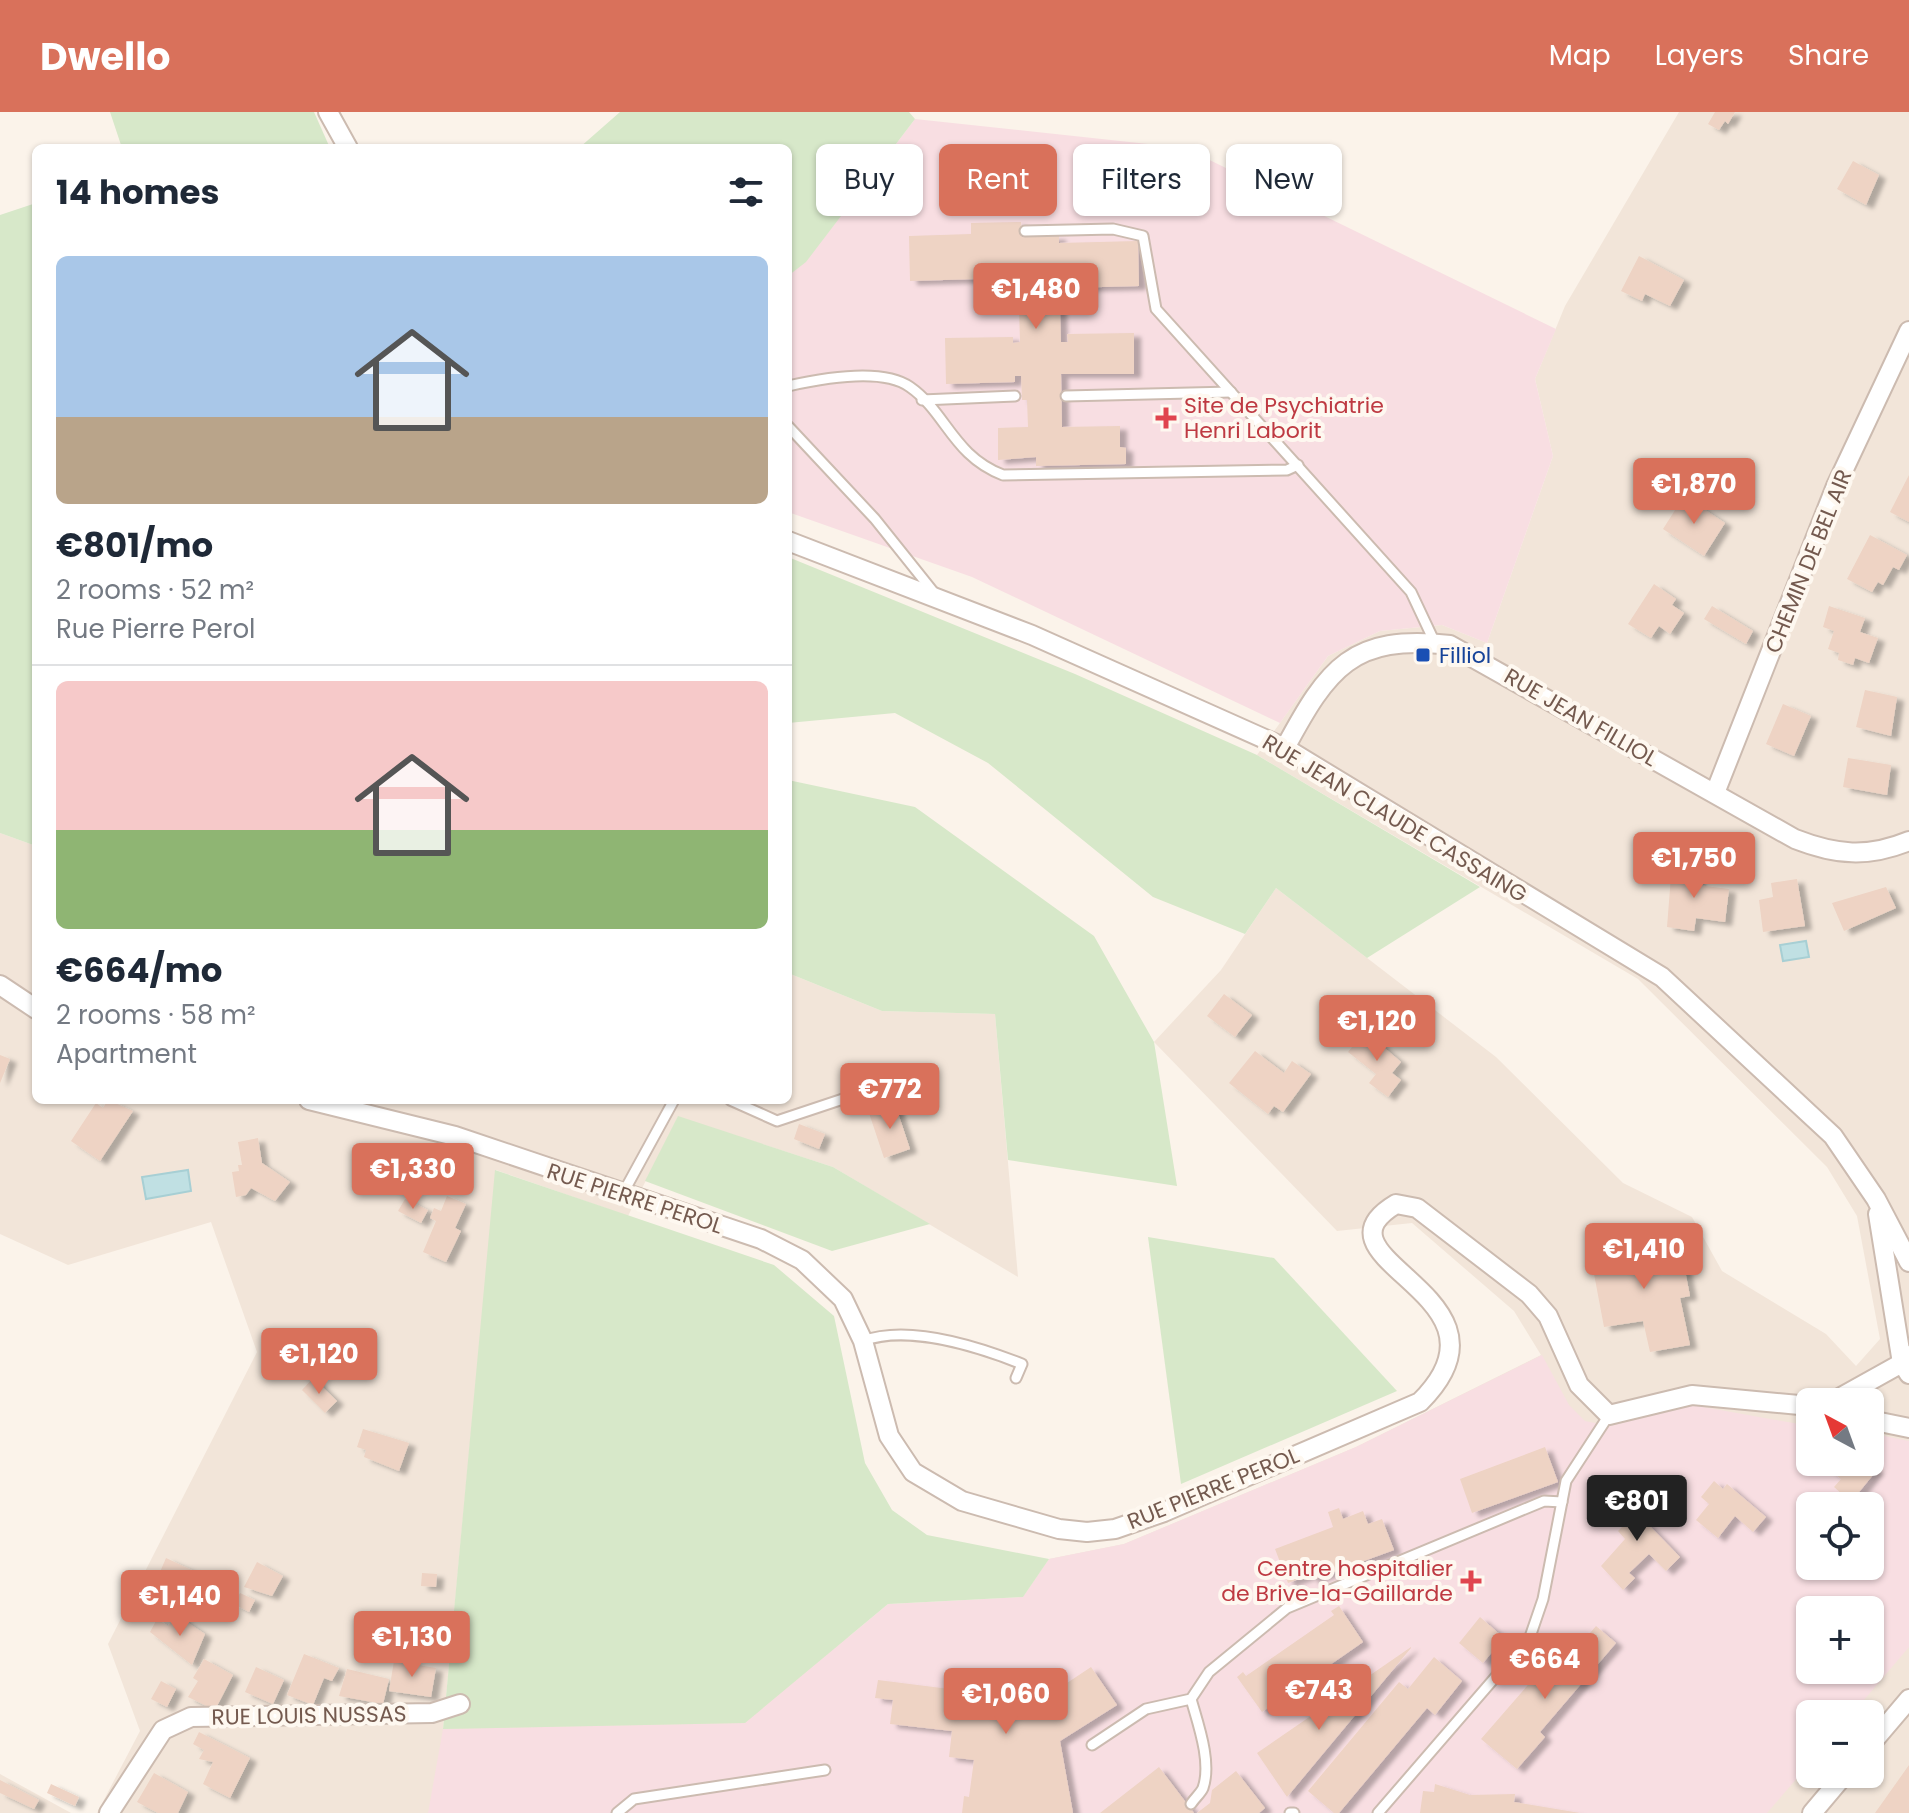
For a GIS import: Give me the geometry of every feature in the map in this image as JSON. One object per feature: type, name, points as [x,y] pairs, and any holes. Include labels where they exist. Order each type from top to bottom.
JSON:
[{"type":"street","points":[[328,112],[346,144]]},
{"type":"street","name":"CHEMIN DE BEL AIR","points":[[1715,793],[1836,486],[1909,331]]},
{"type":"street","name":"RUE JEAN CLAUDE CASSAING","points":[[792,543],[1032,635],[1285,748],[1662,977],[1833,1136],[1876,1199],[1909,1262]]},
{"type":"street","name":"RUE JEAN FILLIOL","points":[[1285,748],[1310,702],[1347,661],[1372,648],[1409,640],[1450,645],[1795,839],[1831,853],[1868,854],[1909,841]]},
{"type":"street","points":[[0,985],[32,1006]]},
{"type":"street","name":"RUE PIERRE PEROL","points":[[325,1104],[455,1136],[622,1195],[761,1239],[802,1260],[843,1299],[863,1341],[889,1436],[913,1472],[962,1501],[1032,1522],[1087,1532],[1115,1529],[1164,1512],[1420,1402],[1437,1385],[1450,1361],[1452,1342],[1448,1323],[1436,1305],[1389,1262],[1373,1242],[1372,1225],[1381,1213],[1396,1204],[1417,1208],[1529,1294],[1548,1316],[1579,1385],[1609,1415]]},
{"type":"street","name":"RUE JEAN CLAUDE CASSAING","points":[[1859,1388],[1907,1363],[1876,1199]]},
{"type":"street","points":[[1609,1415],[1692,1395],[1796,1405]]},
{"type":"street","points":[[1884,1423],[1909,1428]]},
{"type":"street","points":[[1884,1728],[1909,1699]]},
{"type":"street","name":"RUE LOUIS NUSSAS","points":[[109,1813],[163,1730],[191,1717],[432,1713],[460,1704]]},
{"type":"street","points":[[1813,1813],[1834,1788]]},
{"type":"lane","points":[[1025,231],[1113,229],[1143,236],[1156,309],[1411,592],[1435,643]]},
{"type":"lane","points":[[792,385],[835,377],[887,379],[911,388],[965,451],[1003,475],[1287,470],[1298,465]]},
{"type":"lane","points":[[1066,396],[1231,392]]},
{"type":"lane","points":[[922,400],[1015,396]]},
{"type":"lane","points":[[792,430],[875,519],[940,600]]},
{"type":"lane","points":[[739,1104],[777,1121],[861,1093]]},
{"type":"lane","points":[[622,1195],[672,1104]]},
{"type":"lane","points":[[863,1341],[873,1338],[922,1338],[974,1345],[1022,1364],[1016,1378]]},
{"type":"lane","points":[[1378,1813],[1530,1637],[1543,1599],[1566,1481],[1609,1415]]},
{"type":"lane","points":[[1092,1745],[1146,1709],[1191,1699],[1209,1672],[1287,1608],[1530,1506],[1544,1501],[1562,1502]]},
{"type":"lane","points":[[1191,1699],[1202,1740],[1204,1769],[1203,1789],[1191,1804]]},
{"type":"lane","points":[[617,1813],[634,1799],[825,1770]]},
{"type":"shaded area","points":[[1679,112],[1909,112],[1909,1813],[97,1813],[140,1731],[108,1644],[257,1352],[211,1222],[68,1265],[0,1234],[0,833],[32,845],[32,1104],[792,1104],[792,975],[882,1011],[995,1014],[1018,1277],[833,1167],[678,1117],[628,1216],[496,1170],[443,1729],[1023,1597],[1049,1559],[1124,1544],[1356,1447],[1541,1355],[1514,1311],[1412,1223],[1337,1231],[1154,1042],[1221,970],[1276,888],[1496,1057],[1623,1183],[1692,1217],[1722,1271],[1826,1334],[1856,1366],[1880,1339],[1857,1216],[1827,1167],[1638,979],[1257,755],[1328,656],[1380,631],[1442,625],[1487,643],[1553,456],[1535,379],[1565,306]]},
{"type":"shaded area","name":"Site de Psychiatrie Henri Laborit","points":[[915,119],[1148,144],[1073,144],[1073,216],[1210,216],[1210,160],[1226,168],[1226,216],[1324,216],[1556,329],[1535,379],[1553,456],[1487,643],[1442,625],[1380,631],[1328,656],[1280,723],[972,577],[792,513],[792,273],[806,261],[841,216],[923,216],[923,144],[896,144]]},
{"type":"shaded area","name":"Centre hospitalier de Brive-la-Gaillarde","points":[[1542,1355],[1569,1405],[1585,1421],[1610,1426],[1692,1405],[1796,1424],[1796,1476],[1884,1476],[1884,1436],[1909,1441],[1909,1647],[1884,1676],[1884,1596],[1796,1596],[1796,1684],[1878,1684],[1864,1700],[1796,1700],[1796,1779],[1767,1813],[428,1813],[443,1729],[745,1723],[888,1604],[1023,1597],[1049,1559],[1124,1544],[1356,1447]]},
{"type":"shaded area","points":[[0,1774],[71,1813],[0,1813]]},
{"type":"green space","points":[[110,112],[314,112],[328,144],[121,144]]},
{"type":"green space","points":[[620,112],[909,112],[915,119],[896,144],[816,144],[816,216],[841,216],[806,262],[792,273],[792,144],[584,144]]},
{"type":"green space","points":[[32,204],[32,845],[0,833],[0,215]]},
{"type":"green space","points":[[792,559],[1075,674],[1257,755],[1480,887],[1367,958],[1276,888],[1245,934],[1153,897],[988,763],[895,713],[792,723]]},
{"type":"green space","points":[[792,781],[915,807],[1094,936],[1154,1042],[1177,1186],[1008,1160],[995,1014],[882,1011],[792,975]]},
{"type":"green space","points":[[678,1116],[833,1167],[930,1224],[832,1251],[645,1181]]},
{"type":"green space","points":[[495,1170],[774,1265],[834,1316],[865,1463],[892,1510],[927,1535],[1049,1559],[1023,1597],[888,1604],[745,1723],[443,1729]]},
{"type":"green space","points":[[1148,1237],[1274,1258],[1397,1391],[1181,1484]]},
{"type":"water","points":[[1806,941],[1809,957],[1783,961],[1780,945]]},
{"type":"water","points":[[188,1170],[191,1191],[146,1199],[142,1177]]},
{"type":"building","points":[[1715,112],[1735,112],[1728,124],[1725,121],[1719,130],[1708,124]]},
{"type":"building","points":[[1853,161],[1879,175],[1866,205],[1837,189]]},
{"type":"building","points":[[1021,222],[1022,237],[1059,236],[1059,243],[1138,241],[1139,286],[1066,288],[1065,281],[1059,281],[1061,342],[1068,342],[1067,334],[1134,333],[1134,374],[1061,374],[1062,427],[1120,426],[1120,447],[1126,448],[1126,464],[1036,466],[1036,457],[998,460],[998,428],[1028,427],[1027,400],[1022,400],[1021,376],[1015,376],[1015,382],[946,384],[945,338],[1013,337],[1013,343],[1020,342],[1018,273],[1012,273],[1012,278],[910,281],[909,236],[971,234],[971,223]]},
{"type":"building","points":[[1639,256],[1684,280],[1670,306],[1645,294],[1642,301],[1621,291]]},
{"type":"building","points":[[1909,475],[1909,522],[1890,512]]},
{"type":"building","points":[[1684,496],[1725,523],[1704,556],[1663,529]]},
{"type":"building","points":[[1870,535],[1907,555],[1899,570],[1893,567],[1883,585],[1878,582],[1872,592],[1847,579]]},
{"type":"building","points":[[1654,584],[1676,599],[1672,605],[1684,613],[1670,634],[1659,626],[1651,638],[1628,624]]},
{"type":"building","points":[[1712,606],[1753,631],[1746,644],[1704,619]]},
{"type":"building","points":[[1829,606],[1865,618],[1860,632],[1878,638],[1869,663],[1855,658],[1853,665],[1838,660],[1839,653],[1828,649],[1834,631],[1823,627]]},
{"type":"building","points":[[1865,690],[1897,697],[1891,736],[1856,727]]},
{"type":"building","points":[[1783,704],[1811,716],[1794,756],[1766,744]]},
{"type":"building","points":[[1848,758],[1891,765],[1887,795],[1843,787]]},
{"type":"building","points":[[1684,862],[1700,864],[1697,885],[1729,889],[1725,922],[1696,918],[1694,931],[1667,927],[1671,876],[1681,878]]},
{"type":"building","points":[[1797,879],[1805,926],[1763,932],[1759,900],[1773,897],[1771,883]]},
{"type":"building","points":[[1886,887],[1896,908],[1844,931],[1832,903]]},
{"type":"building","points":[[1224,994],[1252,1015],[1235,1037],[1207,1016]]},
{"type":"building","points":[[1365,1031],[1401,1062],[1392,1073],[1401,1080],[1388,1097],[1369,1083],[1376,1074],[1348,1052]]},
{"type":"building","points":[[1255,1051],[1284,1073],[1292,1061],[1311,1074],[1283,1112],[1274,1106],[1268,1114],[1229,1083]]},
{"type":"building","points":[[0,1055],[10,1059],[0,1083]]},
{"type":"building","points":[[95,1104],[103,1108],[105,1104],[117,1104],[133,1111],[100,1161],[71,1141]]},
{"type":"building","points":[[895,1104],[910,1149],[884,1158],[869,1113]]},
{"type":"building","points":[[799,1124],[825,1134],[819,1149],[794,1139]]},
{"type":"building","points":[[258,1138],[262,1163],[290,1182],[275,1201],[251,1188],[246,1195],[236,1197],[232,1172],[239,1171],[238,1165],[242,1165],[238,1142]]},
{"type":"building","points":[[447,1196],[466,1204],[455,1228],[461,1231],[446,1262],[423,1252],[436,1221],[430,1218],[434,1208],[441,1211]]},
{"type":"building","points":[[405,1199],[428,1210],[421,1223],[398,1211]]},
{"type":"building","points":[[1661,1229],[1667,1263],[1683,1260],[1690,1296],[1680,1298],[1690,1345],[1650,1352],[1643,1321],[1604,1327],[1591,1258],[1631,1251],[1628,1236]]},
{"type":"building","points":[[313,1378],[337,1401],[325,1413],[302,1390]]},
{"type":"building","points":[[363,1429],[409,1443],[399,1471],[364,1457],[366,1450],[357,1447]]},
{"type":"building","points":[[1545,1447],[1558,1482],[1472,1513],[1460,1479]]},
{"type":"building","points":[[1837,1476],[1872,1476],[1859,1492],[1840,1492],[1834,1487],[1841,1479]]},
{"type":"building","points":[[1714,1481],[1723,1489],[1727,1484],[1766,1517],[1753,1532],[1735,1516],[1718,1538],[1696,1520],[1709,1504],[1701,1497]]},
{"type":"building","points":[[1636,1487],[1654,1506],[1642,1518],[1680,1557],[1666,1571],[1649,1554],[1629,1573],[1635,1578],[1623,1590],[1601,1566],[1625,1539],[1618,1531],[1633,1516],[1620,1502]]},
{"type":"building","points":[[1339,1508],[1343,1519],[1363,1511],[1368,1524],[1382,1519],[1394,1550],[1312,1580],[1310,1575],[1288,1583],[1275,1549],[1333,1527],[1328,1512]]},
{"type":"building","points":[[166,1558],[198,1573],[182,1604],[176,1601],[170,1611],[148,1600]]},
{"type":"building","points":[[257,1562],[283,1576],[272,1596],[244,1587]]},
{"type":"building","points":[[422,1573],[437,1574],[436,1587],[421,1586]]},
{"type":"building","points":[[240,1593],[255,1600],[249,1612],[234,1604]]},
{"type":"building","points":[[1339,1606],[1363,1642],[1262,1712],[1237,1677],[1243,1672],[1246,1676],[1334,1615],[1331,1611]]},
{"type":"building","points":[[176,1615],[205,1634],[192,1665],[150,1632],[157,1619],[168,1626]]},
{"type":"building","points":[[1480,1617],[1504,1638],[1483,1663],[1459,1643]]},
{"type":"building","points":[[1596,1626],[1616,1643],[1540,1732],[1545,1737],[1517,1769],[1481,1739],[1540,1671],[1551,1680],[1551,1670],[1545,1665],[1550,1660],[1562,1666]]},
{"type":"building","points":[[1411,1648],[1287,1797],[1257,1753]]},
{"type":"building","points":[[304,1654],[339,1668],[332,1681],[324,1678],[313,1705],[287,1695]]},
{"type":"building","points":[[1434,1657],[1462,1681],[1435,1715],[1427,1708],[1339,1813],[1334,1813],[1308,1791],[1399,1682],[1408,1689]]},
{"type":"building","points":[[204,1659],[233,1675],[215,1710],[188,1697],[198,1681],[193,1678]]},
{"type":"building","points":[[394,1661],[436,1668],[431,1697],[389,1691]]},
{"type":"building","points":[[256,1667],[284,1680],[273,1704],[245,1692]]},
{"type":"building","points":[[1091,1667],[1117,1705],[1060,1741],[1073,1813],[962,1813],[964,1796],[969,1797],[974,1760],[949,1757],[952,1731],[890,1724],[893,1700],[875,1698],[878,1680],[957,1690],[958,1678],[995,1683],[994,1701],[1017,1699],[1013,1682],[1049,1676],[1052,1693]]},
{"type":"building","points":[[347,1669],[389,1679],[383,1704],[339,1696]]},
{"type":"building","points":[[161,1681],[176,1689],[167,1707],[151,1699]]},
{"type":"building","points":[[199,1732],[250,1758],[230,1798],[203,1784],[213,1762],[199,1759],[204,1750],[193,1744]]},
{"type":"building","points":[[1909,1765],[1909,1813],[1875,1813]]},
{"type":"building","points":[[1159,1767],[1194,1813],[1100,1813]]},
{"type":"building","points":[[1236,1771],[1265,1808],[1259,1813],[1197,1813],[1210,1803],[1212,1790]]},
{"type":"building","points":[[154,1773],[188,1792],[178,1813],[158,1813],[137,1802]]},
{"type":"building","points":[[0,1780],[39,1800],[34,1809],[0,1793]]},
{"type":"building","points":[[51,1784],[79,1797],[75,1806],[47,1793]]},
{"type":"building","points":[[1435,1784],[1470,1795],[1515,1794],[1514,1802],[1580,1813],[1420,1813],[1423,1791],[1434,1792]]},
{"type":"place","name":"Site de Psychiatrie Henri Laborit","points":[[1166,418]]},
{"type":"place","name":"Filliol","points":[[1423,655]]},
{"type":"place","name":"Centre hospitalier de Brive-la-Gaillarde","points":[[1471,1581]]}]
